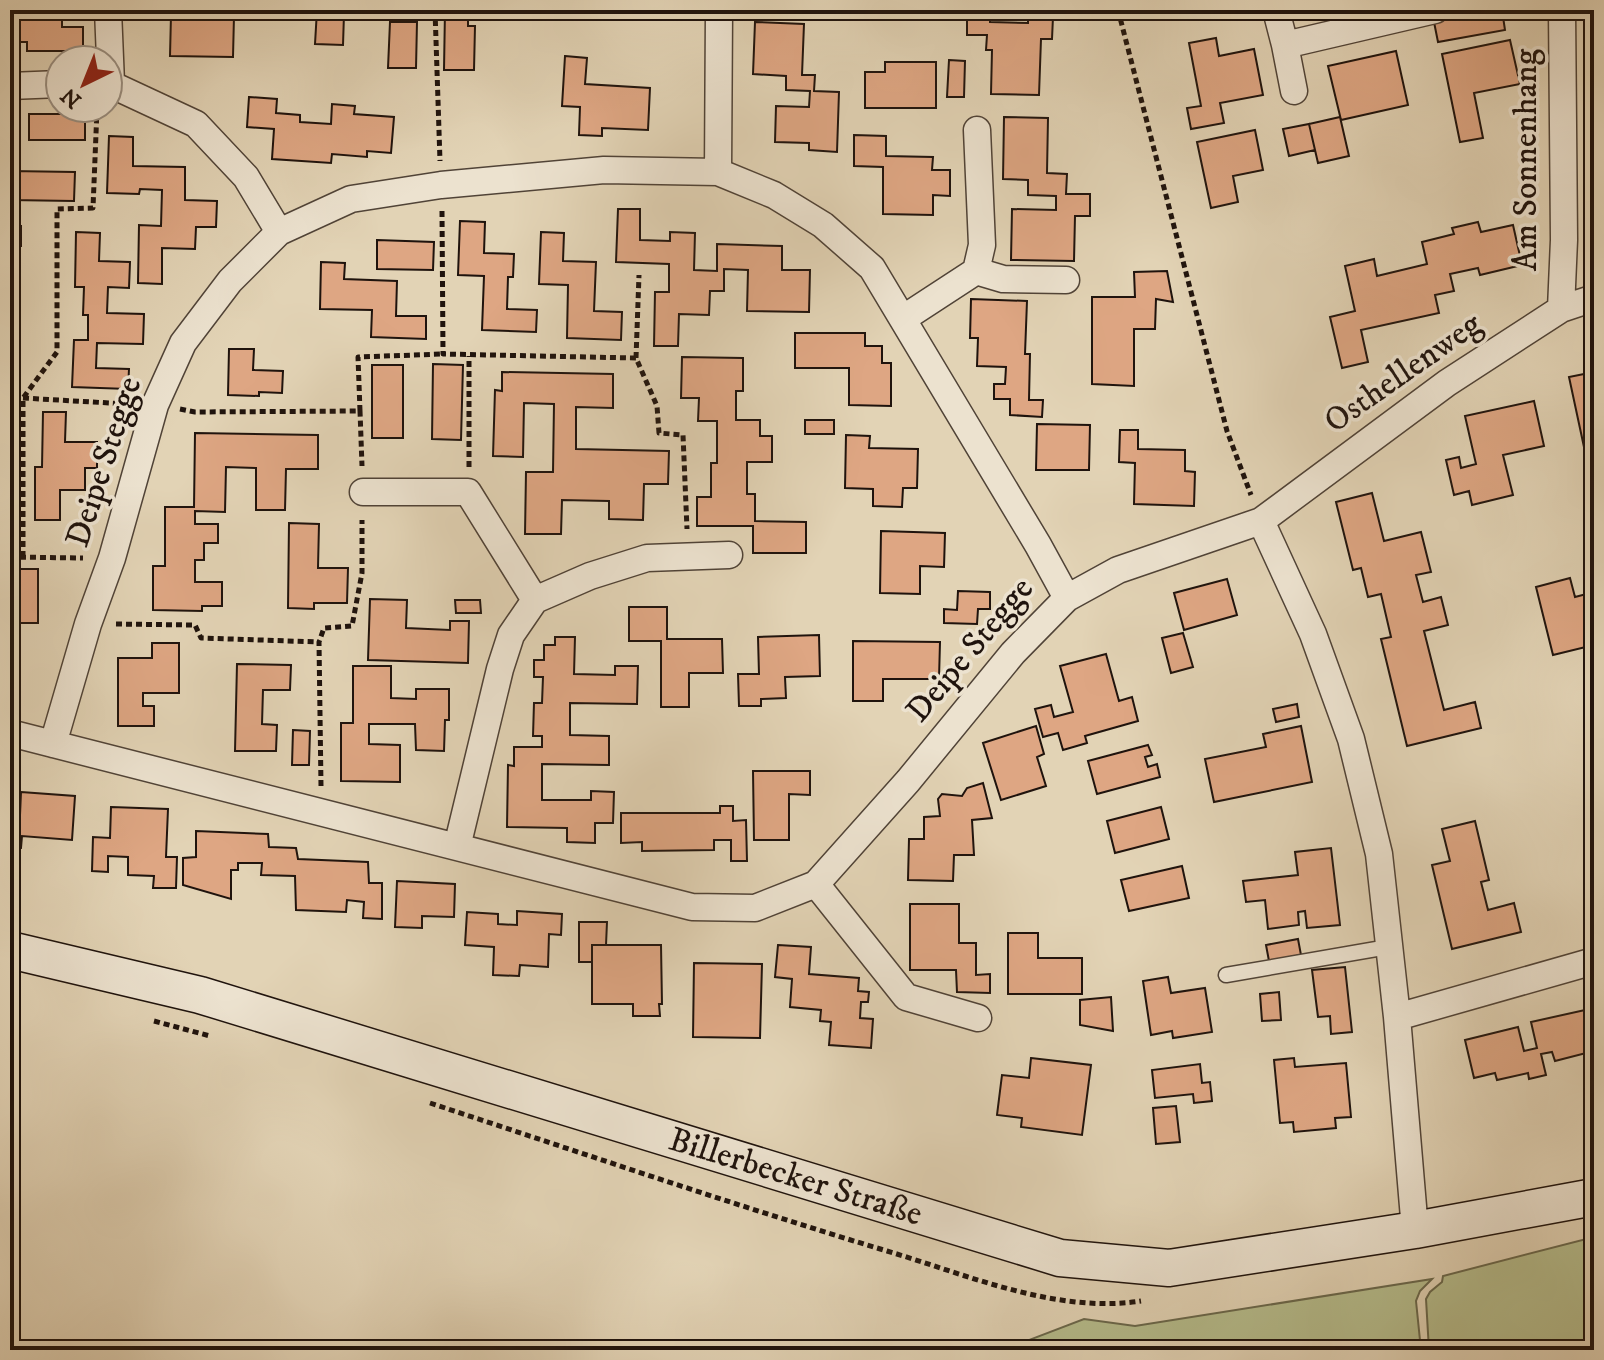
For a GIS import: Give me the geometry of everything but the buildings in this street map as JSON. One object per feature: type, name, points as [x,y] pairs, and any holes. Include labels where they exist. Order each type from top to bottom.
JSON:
[{"type":"main road","name":"Billerbecker Straße","points":[[10,950],[200,995],[1060,1258],[1169,1268],[1415,1230],[1594,1197]]},
{"type":"street","points":[[108,10],[108,44]]},
{"type":"street","points":[[718,172],[719,10]]},
{"type":"street","points":[[1276,10],[1294,91]]},
{"type":"street","points":[[1285,45],[1435,10]]},
{"type":"street","name":"Am Sonnenhang","points":[[1561,309],[1564,240],[1562,10]]},
{"type":"street","points":[[10,86],[44,85]]},
{"type":"street","points":[[124,90],[196,124],[246,177],[279,232]]},
{"type":"street","points":[[904,318],[976,271],[982,245],[977,130]]},
{"type":"street","name":"Deipe Stegge","points":[[10,733],[53,744],[321,811],[692,907],[755,908],[816,884],[908,781],[1013,653],[1067,598],[872,268],[823,225],[774,195],[718,172],[604,170],[441,185],[351,199],[279,232],[230,281],[183,343],[155,405],[112,558],[88,624],[53,744]]},
{"type":"street","points":[[976,271],[1003,279],[1066,280]]},
{"type":"street","name":"Osthellenweg","points":[[1067,598],[1118,570],[1261,521],[1447,383],[1561,309],[1594,298]]},
{"type":"street","points":[[363,492],[468,492],[535,600]]},
{"type":"street","points":[[1261,521],[1313,634],[1351,739],[1379,854],[1415,1230]]},
{"type":"street","points":[[457,847],[500,669],[511,635],[535,600],[590,576],[647,558],[688,554],[729,555]]},
{"type":"street","points":[[816,884],[906,997],[978,1018]]},
{"type":"street","points":[[1397,1017],[1594,961]]},
{"type":"lane","points":[[1226,975],[1388,947]]},
{"type":"path","points":[[435,10],[443,354]]},
{"type":"path","points":[[1118,10],[1227,431],[1261,521]]},
{"type":"path","points":[[23,557],[23,398],[57,352],[57,209],[93,208],[96,124]]},
{"type":"path","points":[[639,275],[636,358],[657,406],[659,433],[683,435],[688,554]]},
{"type":"path","points":[[321,811],[319,642],[324,628],[352,626],[362,573],[363,492],[358,357],[443,354],[636,358]]},
{"type":"path","points":[[468,492],[469,356]]},
{"type":"path","points":[[23,398],[155,405],[195,412],[360,411]]},
{"type":"path","points":[[10,557],[112,558]]},
{"type":"path","points":[[88,624],[195,625],[201,638],[319,642]]},
{"type":"green space","points":[[1594,1237],[1594,1334],[1577,1350],[1429,1350],[1426,1299],[1442,1282],[1443,1276]]},
{"type":"green space","points":[[1432,1279],[1420,1291],[1416,1301],[1421,1350],[1003,1350],[1084,1319],[1135,1326]]}]
